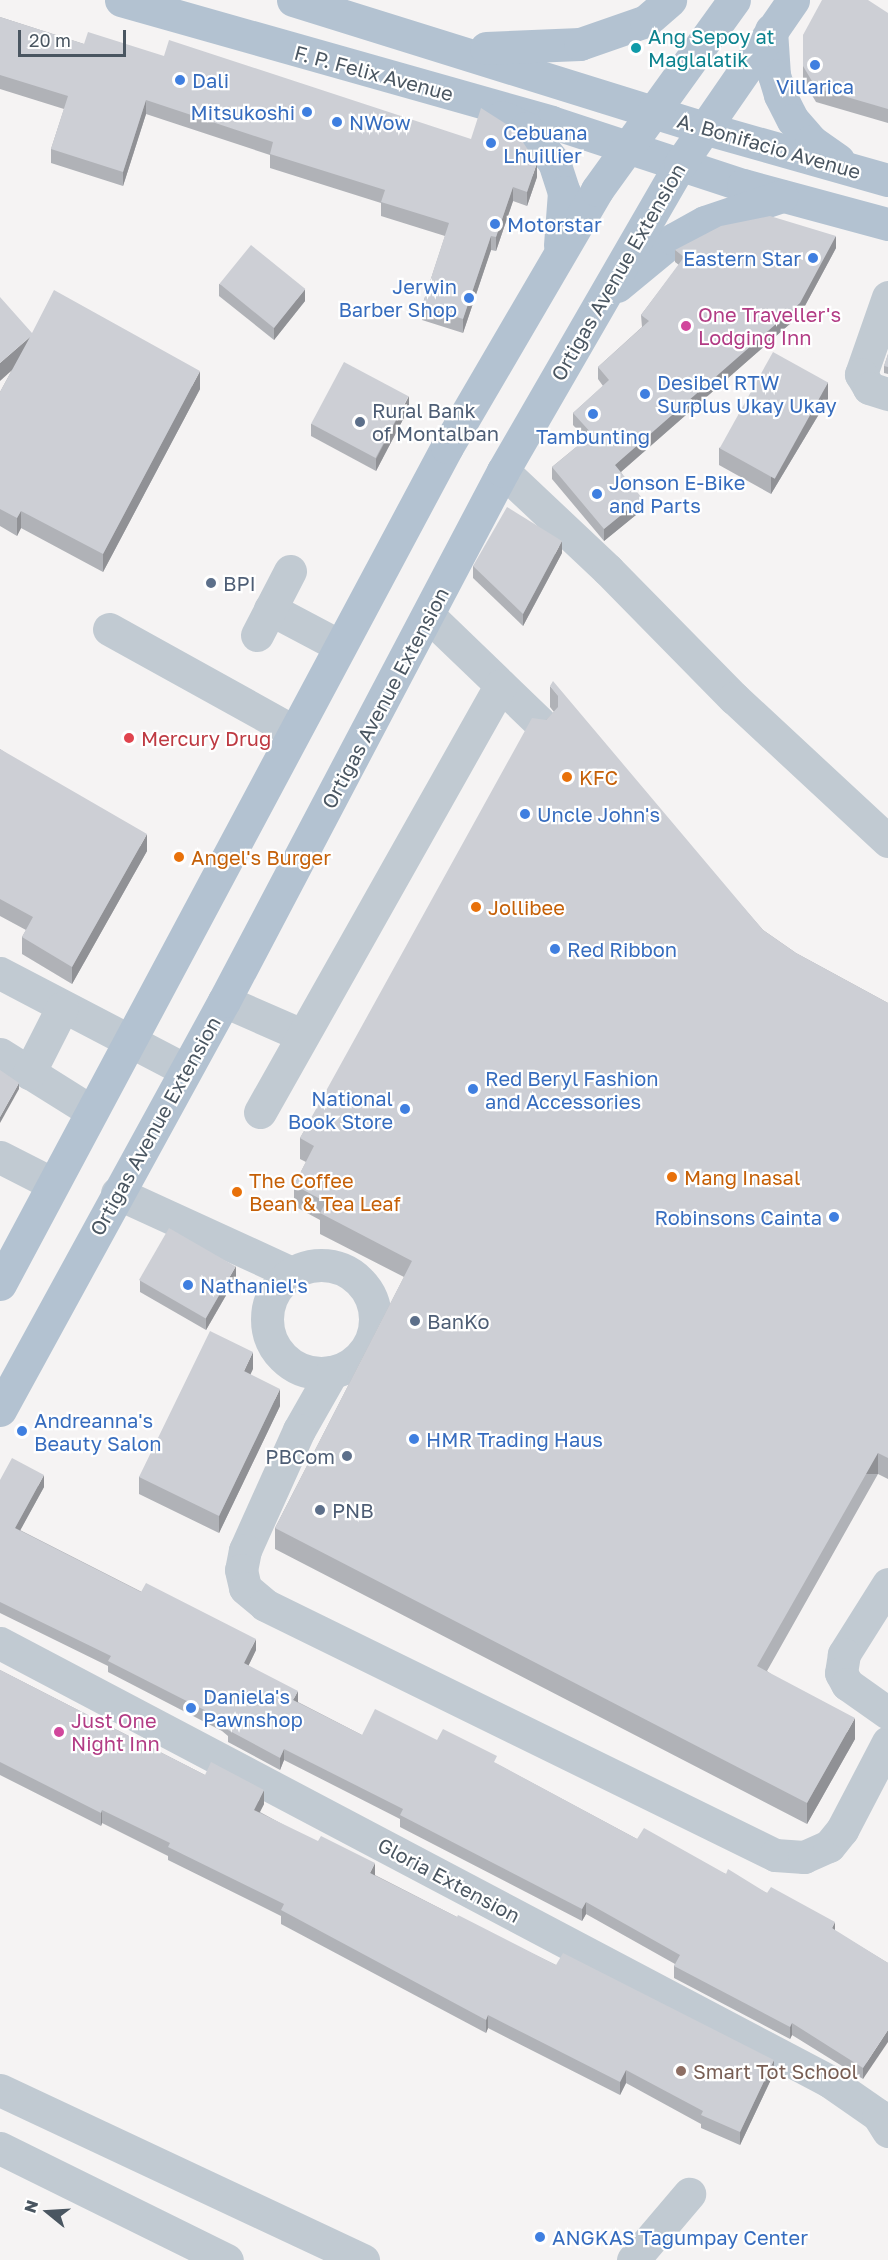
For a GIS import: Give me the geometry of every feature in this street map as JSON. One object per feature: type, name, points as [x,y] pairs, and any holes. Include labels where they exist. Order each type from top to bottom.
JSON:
[{"type":"main road","name":"F. P. Felix Avenue","points":[[121,0],[626,147]]},
{"type":"main road","points":[[293,0],[442,44],[651,111]]},
{"type":"main road","points":[[442,44],[510,50],[580,44],[646,21],[670,0]]},
{"type":"main road","points":[[0,1284],[338,645],[558,255],[626,147],[734,0]]},
{"type":"main road","name":"Ortigas Avenue Extension","points":[[0,1410],[184,1069],[224,1001],[429,616],[503,471],[680,164],[793,0]]},
{"type":"main road","points":[[771,30],[774,75],[793,120],[824,152],[855,171]]},
{"type":"main road","points":[[460,97],[526,128],[554,162],[564,192],[558,255]]},
{"type":"main road","name":"A. Bonifacio Avenue","points":[[651,111],[888,180]]},
{"type":"main road","points":[[626,147],[782,196],[888,224]]},
{"type":"main road","points":[[600,302],[674,238],[705,222],[782,196]]},
{"type":"street","points":[[888,297],[861,374],[869,388],[888,394]]},
{"type":"street","points":[[503,471],[608,570],[734,698],[888,842]]},
{"type":"street","points":[[290,571],[263,622],[338,645]]},
{"type":"street","points":[[429,616],[540,723]]},
{"type":"street","points":[[109,629],[293,731]]},
{"type":"street","points":[[260,1112],[501,685]]},
{"type":"street","points":[[0,973],[62,1008],[184,1069]]},
{"type":"street","points":[[224,1001],[302,1035]]},
{"type":"street","points":[[30,1072],[62,1008]]},
{"type":"street","points":[[0,1054],[91,1111]]},
{"type":"street","points":[[0,1158],[53,1184]]},
{"type":"street","points":[[117,1193],[292,1273]]},
{"type":"street","points":[[309,1266],[346,1270],[361,1282],[371,1298],[375,1316],[363,1352],[350,1365],[332,1372],[314,1373],[296,1367],[281,1356],[271,1340],[267,1321],[269,1302],[278,1286],[292,1273],[309,1266]]},
{"type":"street","points":[[332,1372],[299,1430],[245,1550],[241,1569],[245,1588],[265,1605],[775,1855],[804,1857],[829,1846],[842,1830],[888,1742]]},
{"type":"street","points":[[888,1584],[844,1654],[841,1673],[847,1684],[888,1713]]},
{"type":"street","name":"Gloria Extension","points":[[0,1643],[829,2080],[885,2116]]},
{"type":"street","points":[[0,2091],[363,2260]]},
{"type":"street","points":[[0,2148],[227,2260]]},
{"type":"street","points":[[633,2260],[689,2194]]},
{"type":"building","points":[[822,0],[868,0],[888,13],[888,109],[816,88],[803,66],[803,35]]},
{"type":"building","points":[[0,17],[84,44],[88,32],[164,56],[169,40],[471,139],[481,108],[514,129],[537,163],[527,192],[513,187],[496,237],[491,236],[463,319],[422,306],[449,223],[381,202],[385,190],[270,154],[273,142],[146,100],[123,172],[51,149],[68,96],[0,75]]},
{"type":"building","points":[[770,216],[836,236],[800,303],[615,465],[642,498],[604,529],[552,467],[592,434],[573,413],[609,380],[598,367],[649,321],[641,315],[684,257],[675,250],[721,226]]},
{"type":"building","points":[[251,245],[305,289],[274,328],[220,284]]},
{"type":"building","points":[[54,290],[200,371],[103,554],[21,511],[17,518],[0,509],[0,392],[30,337],[0,363],[0,297],[32,333]]},
{"type":"building","points":[[773,352],[828,383],[775,479],[720,448]]},
{"type":"building","points":[[888,354],[888,367],[884,366]]},
{"type":"building","name":"Rural Bank of Montalban","points":[[344,362],[408,396],[376,458],[311,424]]},
{"type":"building","points":[[507,507],[562,541],[523,614],[473,566]]},
{"type":"building","points":[[553,681],[763,930],[796,953],[888,1003],[888,1458],[878,1453],[757,1666],[855,1718],[807,1803],[275,1528],[412,1261],[320,1213],[326,1202],[294,1185],[314,1146],[300,1138],[532,718],[546,720],[558,707],[558,696],[550,686]]},
{"type":"building","points":[[0,749],[147,834],[72,967],[22,937],[33,917],[0,899]]},
{"type":"building","points":[[0,1070],[19,1083],[0,1117]]},
{"type":"building","name":"Nathaniel's","points":[[169,1228],[236,1266],[206,1318],[139,1280]]},
{"type":"building","points":[[210,1331],[253,1352],[244,1371],[280,1389],[219,1516],[139,1477]]},
{"type":"building","points":[[12,1458],[44,1475],[15,1528],[141,1592],[146,1583],[256,1639],[244,1663],[298,1691],[293,1700],[362,1735],[375,1709],[437,1740],[443,1729],[497,1756],[494,1762],[637,1839],[644,1828],[726,1874],[728,1869],[767,1893],[771,1887],[835,1922],[832,1928],[888,1963],[888,2030],[863,2068],[792,2023],[790,2027],[674,1966],[680,1955],[586,1902],[582,1909],[400,1815],[403,1809],[284,1749],[280,1758],[228,1730],[230,1726],[222,1719],[108,1661],[111,1656],[0,1602],[0,1480]]},
{"type":"building","points":[[0,1670],[205,1775],[211,1762],[264,1790],[254,1810],[318,1841],[321,1836],[375,1863],[370,1873],[457,1917],[458,1915],[556,1965],[563,1953],[774,2060],[740,2132],[701,2115],[703,2111],[626,2070],[620,2082],[488,2015],[486,2020],[281,1910],[284,1904],[168,1847],[170,1843],[102,1810],[101,1813],[0,1762]]},
{"type":"place","name":"Ang Sepoy at Maglalatik","points":[[636,48]]},
{"type":"place","name":"Villarica","points":[[815,65]]},
{"type":"place","name":"Dali","points":[[180,80]]},
{"type":"place","name":"Mitsukoshi","points":[[307,112]]},
{"type":"place","name":"NWow","points":[[337,122]]},
{"type":"place","name":"Cebuana Lhuillier","points":[[491,143]]},
{"type":"place","name":"Motorstar","points":[[495,224]]},
{"type":"place","name":"Eastern Star","points":[[813,258]]},
{"type":"place","name":"Jerwin Barber Shop","points":[[469,298]]},
{"type":"place","name":"One Traveller's Lodging Inn","points":[[686,326]]},
{"type":"place","name":"Desibel RTW Surplus Ukay Ukay","points":[[645,394]]},
{"type":"place","name":"Tambunting","points":[[593,414]]},
{"type":"place","name":"Rural Bank of Montalban","points":[[360,422]]},
{"type":"place","name":"Jonson E-Bike and Parts","points":[[597,494]]},
{"type":"place","name":"BPI","points":[[211,583]]},
{"type":"place","name":"Mercury Drug","points":[[129,738]]},
{"type":"place","name":"KFC","points":[[567,777]]},
{"type":"place","name":"Uncle John's","points":[[525,814]]},
{"type":"place","name":"Angel's Burger","points":[[179,857]]},
{"type":"place","name":"Jollibee","points":[[476,907]]},
{"type":"place","name":"Red Ribbon","points":[[555,949]]},
{"type":"place","name":"Red Beryl Fashion and Accessories","points":[[473,1089]]},
{"type":"place","name":"National Book Store","points":[[405,1109]]},
{"type":"place","name":"Mang Inasal","points":[[672,1177]]},
{"type":"place","name":"The Coffee Bean & Tea Leaf","points":[[237,1192]]},
{"type":"place","name":"Robinsons Cainta","points":[[834,1217]]},
{"type":"place","name":"Nathaniel's","points":[[188,1285]]},
{"type":"place","name":"BanKo","points":[[415,1321]]},
{"type":"place","name":"Andreanna's Beauty Salon","points":[[22,1431]]},
{"type":"place","name":"HMR Trading Haus","points":[[414,1439]]},
{"type":"place","name":"PBCom","points":[[347,1456]]},
{"type":"place","name":"PNB","points":[[320,1510]]},
{"type":"place","name":"Daniela's Pawnshop","points":[[191,1708]]},
{"type":"place","name":"Just One Night Inn","points":[[59,1732]]},
{"type":"place","name":"Smart Tot School","points":[[681,2071]]},
{"type":"place","name":"ANGKAS Tagumpay Center","points":[[540,2237]]}]
